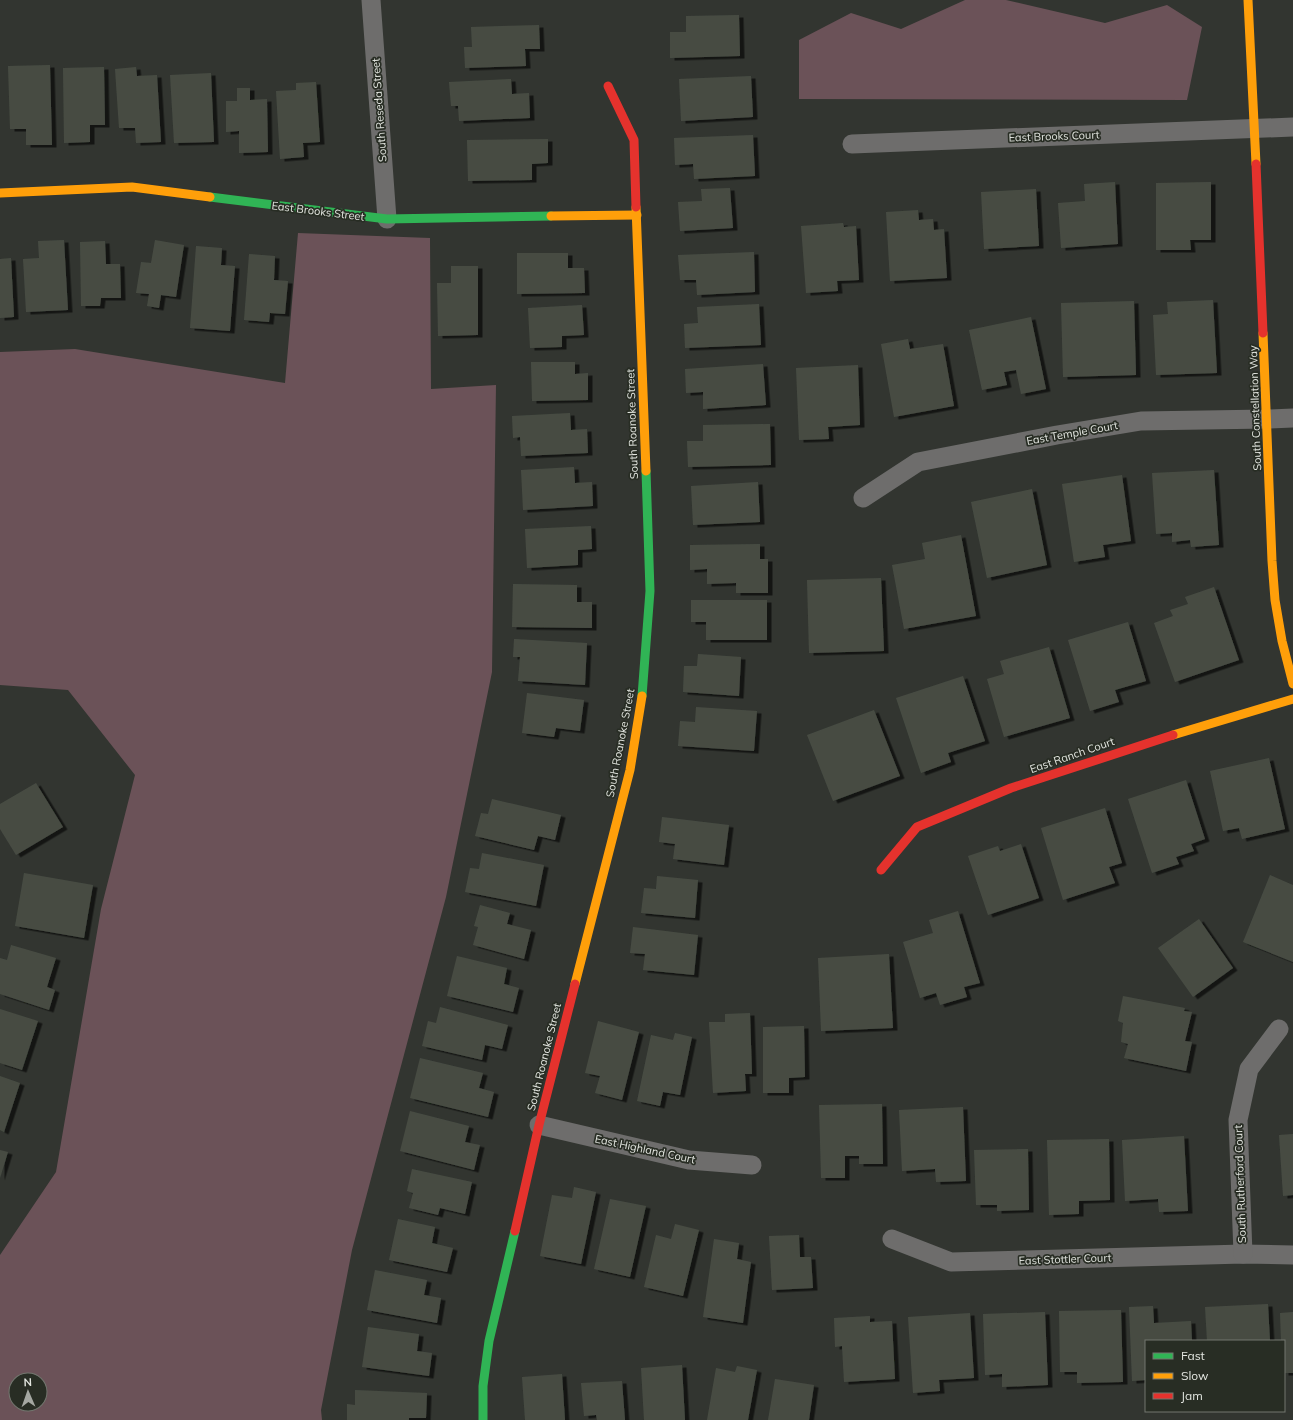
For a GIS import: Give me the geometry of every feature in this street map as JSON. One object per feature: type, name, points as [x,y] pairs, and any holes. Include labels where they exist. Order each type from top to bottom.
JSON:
[{"type":"street","name":"South Reseda Street","points":[[371,0],[387,219]]},
{"type":"street","name":"South Constellation Way","points":[[1248,0],[1256,128],[1272,562],[1275,600],[1282,641],[1293,684]]},
{"type":"street","name":"South Roanoke Street","points":[[483,1420],[483,1386],[489,1341],[539,1125],[630,770],[643,690],[650,592],[634,140],[608,86]]},
{"type":"street","points":[[1256,128],[1293,126]]},
{"type":"street","name":"East Brooks Court","points":[[852,144],[1256,128]]},
{"type":"street","name":"East Brooks Street","points":[[0,193],[132,187],[387,219],[637,215]]},
{"type":"street","name":"East Temple Court","points":[[862,498],[918,462],[1057,435],[1141,421],[1267,420],[1293,418]]},
{"type":"street","name":"East Ranch Court","points":[[881,870],[916,827],[1011,788],[1145,743],[1293,699]]},
{"type":"street","name":"South Rutherford Court","points":[[1243,1254],[1238,1120],[1249,1069],[1279,1029]]},
{"type":"street","name":"East Highland Court","points":[[539,1125],[690,1160],[752,1165]]},
{"type":"street","name":"East Stottler Court","points":[[892,1239],[951,1262],[1243,1254],[1293,1255]]},
{"type":"shaded area","points":[[965,0],[1006,0],[1105,23],[1167,5],[1202,27],[1187,100],[799,99],[799,40],[851,13],[901,29]]},
{"type":"shaded area","points":[[298,233],[430,238],[431,389],[496,385],[492,672],[446,897],[352,1250],[321,1410],[322,1420],[0,1420],[0,1255],[56,1172],[101,909],[135,775],[68,690],[0,685],[0,352],[75,349],[285,383]]},
{"type":"building","points":[[739,15],[740,56],[670,58],[670,32],[686,32],[686,16]]},
{"type":"building","points":[[539,25],[540,49],[525,49],[526,66],[465,68],[464,47],[472,47],[471,27]]},
{"type":"building","points":[[50,65],[52,145],[26,145],[26,129],[10,129],[8,66]]},
{"type":"building","points":[[104,67],[105,125],[90,125],[90,142],[64,143],[63,68]]},
{"type":"building","points":[[136,67],[137,76],[157,75],[161,142],[136,143],[135,128],[119,128],[115,69]]},
{"type":"building","points":[[211,73],[214,142],[174,143],[170,75]]},
{"type":"building","points":[[751,76],[753,117],[681,121],[679,79]]},
{"type":"building","points":[[511,79],[512,94],[529,93],[530,118],[459,121],[458,106],[451,106],[449,82]]},
{"type":"building","points":[[316,82],[320,142],[303,143],[304,157],[280,159],[276,91],[296,90],[296,83]]},
{"type":"building","points":[[237,88],[250,88],[250,100],[267,99],[268,152],[239,153],[239,131],[226,132],[226,101],[237,101]]},
{"type":"building","points":[[753,135],[755,176],[694,179],[693,164],[675,165],[674,138]]},
{"type":"building","points":[[548,139],[548,163],[532,164],[532,180],[468,181],[467,140]]},
{"type":"building","points":[[1115,182],[1118,244],[1061,248],[1058,203],[1085,201],[1084,184]]},
{"type":"building","points":[[1211,182],[1211,240],[1190,240],[1191,250],[1156,250],[1156,183]]},
{"type":"building","points":[[730,188],[733,228],[680,231],[678,202],[702,201],[701,189]]},
{"type":"building","points":[[1036,189],[1039,246],[984,249],[981,192]]},
{"type":"building","points":[[918,210],[919,220],[933,219],[934,230],[944,229],[947,278],[890,281],[886,212]]},
{"type":"building","points":[[843,223],[844,227],[856,226],[859,280],[837,281],[838,291],[806,293],[801,226]]},
{"type":"building","points":[[64,240],[68,310],[26,312],[23,259],[39,258],[38,241]]},
{"type":"building","points":[[155,240],[184,245],[176,297],[161,295],[159,308],[147,306],[149,294],[136,293],[141,262],[151,263]]},
{"type":"building","points":[[105,241],[106,264],[120,264],[121,298],[101,298],[100,306],[81,306],[80,242]]},
{"type":"building","points":[[196,246],[222,248],[221,265],[235,266],[230,331],[190,328]]},
{"type":"building","points":[[754,252],[755,292],[697,295],[696,280],[680,280],[678,255]]},
{"type":"building","points":[[517,253],[568,253],[568,268],[584,268],[585,293],[517,294]]},
{"type":"building","points":[[249,254],[275,256],[274,280],[288,281],[285,314],[270,313],[269,322],[244,320]]},
{"type":"building","points":[[11,258],[14,317],[0,318],[0,259]]},
{"type":"building","points":[[451,266],[478,266],[478,335],[438,336],[437,283],[451,283]]},
{"type":"building","points":[[1213,300],[1217,373],[1156,375],[1153,315],[1168,314],[1167,302]]},
{"type":"building","points":[[1134,301],[1136,375],[1063,377],[1061,303]]},
{"type":"building","points":[[759,304],[761,345],[685,348],[684,324],[698,323],[697,307]]},
{"type":"building","points":[[582,305],[584,335],[562,336],[562,347],[530,348],[528,308]]},
{"type":"building","points":[[1031,317],[1046,389],[1021,394],[1016,370],[1004,372],[1007,385],[982,390],[969,330]]},
{"type":"building","points":[[908,339],[910,349],[943,344],[954,406],[894,417],[881,344]]},
{"type":"building","points":[[531,362],[575,362],[575,374],[588,373],[588,400],[532,401]]},
{"type":"building","points":[[763,364],[766,405],[703,409],[703,392],[686,393],[685,369]]},
{"type":"building","points":[[858,365],[860,425],[828,427],[829,439],[799,440],[796,368]]},
{"type":"building","points":[[570,413],[571,430],[587,429],[588,453],[521,456],[520,437],[513,438],[512,416]]},
{"type":"building","points":[[770,424],[771,465],[688,467],[687,441],[703,441],[703,425]]},
{"type":"building","points":[[574,467],[575,483],[592,482],[593,506],[523,510],[521,470]]},
{"type":"building","points":[[1214,470],[1219,545],[1191,547],[1190,540],[1172,542],[1172,533],[1156,534],[1152,473]]},
{"type":"building","points":[[1122,475],[1131,541],[1103,545],[1105,557],[1074,562],[1062,484]]},
{"type":"building","points":[[758,482],[760,522],[693,525],[691,486]]},
{"type":"building","points":[[1032,489],[1047,565],[987,578],[971,502]]},
{"type":"building","points":[[591,526],[592,549],[578,550],[578,565],[527,568],[525,529]]},
{"type":"building","points":[[961,535],[976,616],[904,629],[892,565],[925,559],[922,543]]},
{"type":"building","points":[[760,544],[760,559],[768,559],[768,593],[736,593],[736,583],[707,584],[707,569],[690,570],[690,545]]},
{"type":"building","points":[[881,578],[884,651],[809,653],[807,580]]},
{"type":"building","points":[[513,584],[577,585],[577,602],[592,602],[592,628],[512,627]]},
{"type":"building","points":[[1214,587],[1239,660],[1175,682],[1154,623],[1173,616],[1170,610],[1188,604],[1185,597]]},
{"type":"building","points":[[691,600],[767,600],[767,640],[706,640],[706,622],[691,622]]},
{"type":"building","points":[[1128,622],[1146,681],[1115,690],[1119,702],[1090,711],[1068,640]]},
{"type":"building","points":[[514,639],[587,643],[585,685],[518,681],[520,657],[513,657]]},
{"type":"building","points":[[1049,647],[1070,718],[1004,737],[987,679],[1004,674],[1000,661]]},
{"type":"building","points":[[698,654],[741,657],[739,696],[683,692],[684,666],[697,666]]},
{"type":"building","points":[[963,676],[985,741],[948,753],[951,762],[921,773],[896,698]]},
{"type":"building","points":[[527,693],[584,700],[580,731],[556,728],[554,737],[522,733]]},
{"type":"building","points":[[696,707],[757,711],[754,751],[678,746],[680,721],[695,722]]},
{"type":"building","points":[[874,710],[900,776],[833,801],[807,735]]},
{"type":"building","points":[[1269,758],[1285,829],[1242,839],[1239,828],[1223,831],[1210,771]]},
{"type":"building","points":[[1186,780],[1205,839],[1191,844],[1194,851],[1176,857],[1179,864],[1152,873],[1128,799]]},
{"type":"building","points":[[36,783],[63,827],[16,855],[0,829],[0,804]]},
{"type":"building","points":[[492,799],[561,815],[555,840],[538,836],[534,850],[475,836],[481,813],[488,814]]},
{"type":"building","points":[[1105,808],[1122,863],[1109,867],[1115,883],[1063,900],[1041,828]]},
{"type":"building","points":[[662,817],[729,825],[724,865],[673,859],[675,844],[659,842]]},
{"type":"building","points":[[1021,844],[1039,898],[988,915],[968,856],[998,846],[1000,851]]},
{"type":"building","points":[[482,853],[544,865],[536,906],[465,892],[470,868],[479,869]]},
{"type":"building","points":[[24,873],[93,885],[84,938],[15,926]]},
{"type":"building","points":[[1270,875],[1293,885],[1293,962],[1243,942]]},
{"type":"building","points":[[657,876],[698,880],[695,918],[641,913],[644,888],[656,889]]},
{"type":"building","points":[[480,905],[510,913],[507,924],[531,930],[524,959],[473,945],[478,927],[474,926]]},
{"type":"building","points":[[958,911],[980,983],[964,987],[967,997],[940,1005],[936,993],[920,998],[903,942],[933,933],[929,920]]},
{"type":"building","points":[[1199,919],[1233,968],[1193,997],[1158,948]]},
{"type":"building","points":[[633,927],[698,935],[694,975],[643,970],[645,954],[630,953]]},
{"type":"building","points":[[11,945],[56,958],[47,987],[55,990],[49,1010],[0,994],[0,958],[7,960]]},
{"type":"building","points":[[889,954],[893,1028],[821,1031],[818,958]]},
{"type":"building","points":[[457,956],[507,968],[504,984],[519,988],[513,1012],[447,996]]},
{"type":"building","points":[[1123,996],[1185,1008],[1184,1011],[1192,1012],[1185,1041],[1192,1042],[1186,1071],[1124,1058],[1128,1044],[1121,1042],[1123,1023],[1118,1021]]},
{"type":"building","points":[[440,1007],[508,1025],[502,1049],[485,1045],[482,1060],[422,1046],[428,1021],[436,1023]]},
{"type":"building","points":[[0,1009],[38,1021],[22,1070],[0,1063]]},
{"type":"building","points":[[750,1013],[752,1074],[745,1074],[746,1091],[713,1093],[709,1022],[725,1022],[725,1014]]},
{"type":"building","points":[[598,1021],[639,1032],[622,1100],[595,1093],[600,1076],[585,1073]]},
{"type":"building","points":[[804,1026],[805,1077],[789,1078],[789,1093],[763,1093],[763,1027]]},
{"type":"building","points":[[675,1033],[692,1037],[680,1095],[663,1092],[660,1106],[637,1101],[651,1035],[673,1040]]},
{"type":"building","points":[[420,1058],[483,1073],[479,1088],[494,1092],[488,1117],[410,1098]]},
{"type":"building","points":[[0,1076],[20,1083],[4,1132],[0,1130]]},
{"type":"building","points":[[882,1104],[883,1164],[859,1164],[859,1156],[845,1156],[845,1178],[821,1178],[819,1105]]},
{"type":"building","points":[[963,1107],[966,1181],[936,1182],[935,1169],[902,1171],[899,1110]]},
{"type":"building","points":[[410,1111],[469,1126],[465,1142],[480,1145],[474,1170],[400,1151]]},
{"type":"building","points":[[1293,1134],[1293,1195],[1283,1196],[1279,1135]]},
{"type":"building","points":[[1184,1136],[1188,1211],[1159,1212],[1158,1199],[1125,1201],[1122,1140]]},
{"type":"building","points":[[1109,1139],[1110,1200],[1079,1201],[1079,1214],[1049,1215],[1047,1140]]},
{"type":"building","points":[[1028,1149],[1029,1210],[997,1211],[997,1205],[976,1205],[974,1150]]},
{"type":"building","points":[[0,1150],[8,1152],[0,1178]]},
{"type":"building","points":[[412,1169],[472,1182],[465,1214],[440,1208],[438,1215],[409,1208],[413,1193],[407,1191]]},
{"type":"building","points":[[574,1187],[596,1192],[581,1264],[540,1256],[552,1195],[572,1198]]},
{"type":"building","points":[[610,1199],[646,1206],[630,1277],[594,1269]]},
{"type":"building","points":[[398,1219],[435,1227],[432,1243],[453,1248],[447,1272],[389,1260]]},
{"type":"building","points":[[675,1224],[699,1230],[683,1296],[644,1287],[656,1235],[671,1239]]},
{"type":"building","points":[[799,1235],[800,1257],[811,1257],[813,1288],[772,1290],[769,1236]]},
{"type":"building","points":[[714,1239],[739,1243],[737,1259],[751,1262],[743,1323],[703,1317]]},
{"type":"building","points":[[375,1270],[427,1280],[424,1295],[441,1298],[437,1323],[367,1310]]},
{"type":"building","points":[[1268,1304],[1270,1340],[1207,1340],[1205,1307]]},
{"type":"building","points":[[1153,1306],[1154,1323],[1191,1321],[1192,1340],[1145,1340],[1145,1380],[1132,1381],[1129,1307]]},
{"type":"building","points":[[1121,1310],[1123,1382],[1077,1383],[1077,1372],[1060,1372],[1059,1311]]},
{"type":"building","points":[[1045,1312],[1048,1385],[1002,1387],[1002,1374],[985,1375],[983,1314]]},
{"type":"building","points":[[1293,1312],[1293,1373],[1285,1373],[1285,1340],[1281,1340],[1280,1313]]},
{"type":"building","points":[[970,1313],[974,1378],[939,1380],[940,1391],[913,1393],[908,1317]]},
{"type":"building","points":[[870,1316],[870,1322],[892,1321],[895,1379],[844,1382],[842,1346],[835,1347],[834,1318]]},
{"type":"building","points":[[368,1327],[419,1334],[417,1351],[432,1353],[429,1376],[362,1367]]},
{"type":"building","points":[[682,1365],[685,1420],[644,1420],[641,1368]]},
{"type":"building","points":[[737,1366],[757,1370],[748,1420],[707,1420],[716,1368],[735,1372]]},
{"type":"building","points":[[562,1374],[565,1420],[525,1420],[522,1377]]},
{"type":"building","points":[[775,1379],[814,1385],[809,1420],[768,1420]]},
{"type":"building","points":[[622,1381],[625,1420],[597,1420],[596,1415],[584,1416],[581,1383]]},
{"type":"building","points":[[355,1390],[427,1393],[426,1418],[409,1418],[409,1420],[347,1420],[347,1404],[355,1405]]},
{"type":"traffic: fast","points":[[210,197],[387,219],[551,216]]},
{"type":"traffic: fast","points":[[642,696],[650,591],[646,471]]},
{"type":"traffic: fast","points":[[483,1420],[483,1386],[489,1341],[515,1231]]},
{"type":"traffic: slow","points":[[1248,0],[1256,164]]},
{"type":"traffic: slow","points":[[0,193],[132,187],[210,197]]},
{"type":"traffic: slow","points":[[636,207],[646,471]]},
{"type":"traffic: slow","points":[[551,216],[637,215]]},
{"type":"traffic: slow","points":[[1263,333],[1272,561],[1275,600],[1282,641],[1293,684]]},
{"type":"traffic: slow","points":[[575,984],[630,770],[642,696]]},
{"type":"traffic: slow","points":[[1173,735],[1293,699]]},
{"type":"traffic: jam","points":[[608,86],[634,140],[636,207]]},
{"type":"traffic: jam","points":[[1256,164],[1263,333]]},
{"type":"traffic: jam","points":[[881,870],[917,827],[1011,788],[1173,735]]},
{"type":"traffic: jam","points":[[515,1231],[539,1125],[575,984]]}]
